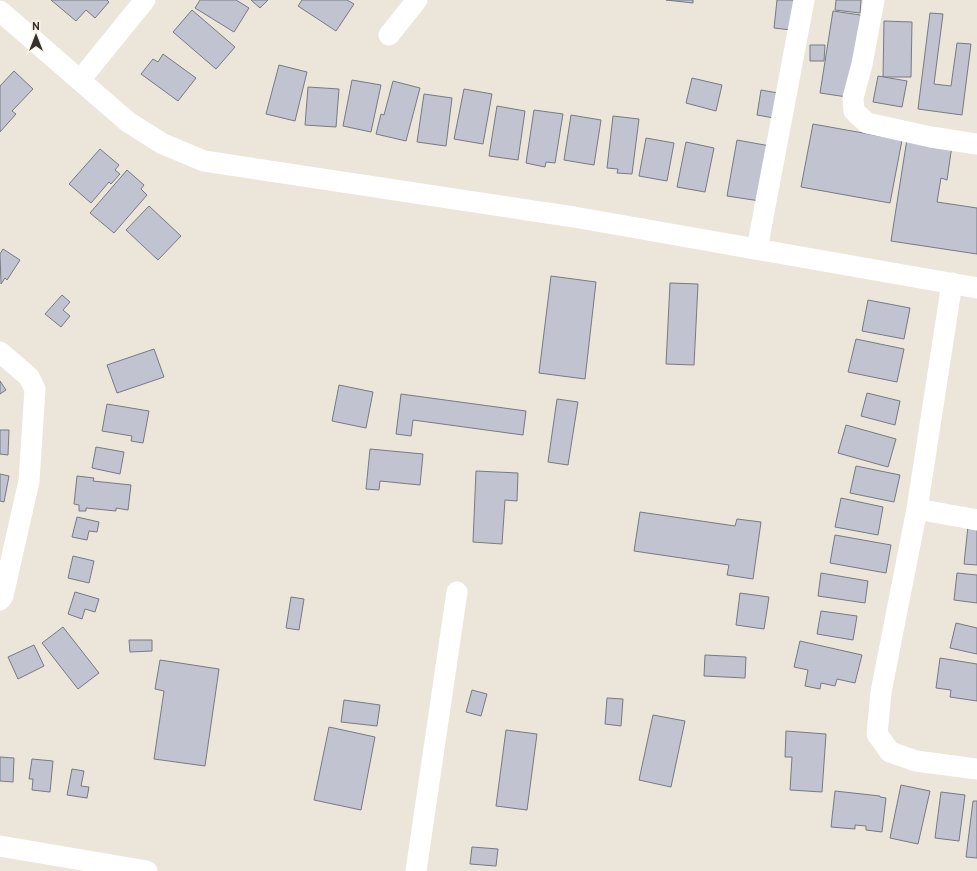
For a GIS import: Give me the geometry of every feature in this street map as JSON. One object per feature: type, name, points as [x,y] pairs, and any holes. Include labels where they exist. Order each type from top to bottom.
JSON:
[{"type":"street","points":[[80,80],[145,0]]},
{"type":"street","points":[[389,35],[417,0]]},
{"type":"street","points":[[757,249],[804,0]]},
{"type":"street","points":[[874,0],[854,98],[854,111],[866,123],[931,137],[977,144]]},
{"type":"street","points":[[0,11],[134,126],[163,144],[204,161],[574,217],[977,288]]},
{"type":"street","points":[[952,283],[917,509],[881,692],[877,734],[890,752],[916,761],[977,770]]},
{"type":"street","points":[[0,352],[29,377],[34,389],[29,481],[3,596],[0,600]]},
{"type":"street","points":[[917,509],[977,520]]},
{"type":"street","points":[[416,871],[457,592]]},
{"type":"street","points":[[0,846],[94,867],[147,871]]},
{"type":"building","points":[[51,0],[107,0],[109,2],[95,18],[86,10],[76,21]]},
{"type":"building","points":[[200,0],[236,0],[249,8],[234,32],[195,8]]},
{"type":"building","points":[[251,0],[268,0],[260,8]]},
{"type":"building","points":[[302,0],[347,0],[354,4],[336,31],[298,6]]},
{"type":"building","points":[[666,0],[693,0],[693,3]]},
{"type":"building","points":[[777,0],[794,0],[791,30],[774,28]]},
{"type":"building","points":[[836,0],[861,0],[860,13],[835,10]]},
{"type":"building","points":[[192,10],[235,47],[216,69],[173,32]]},
{"type":"building","points":[[833,11],[867,16],[847,97],[820,93]]},
{"type":"building","points":[[930,13],[943,14],[934,84],[951,86],[957,43],[971,44],[962,115],[918,109]]},
{"type":"building","points":[[884,21],[912,22],[911,77],[883,77]]},
{"type":"building","points":[[810,45],[825,45],[824,61],[810,61]]},
{"type":"building","points":[[163,54],[196,78],[178,101],[141,74],[153,59],[158,62]]},
{"type":"building","points":[[279,65],[307,72],[295,121],[266,114]]},
{"type":"building","points":[[14,71],[33,89],[12,111],[16,114],[0,132],[0,86]]},
{"type":"building","points":[[878,76],[907,81],[902,107],[873,102]]},
{"type":"building","points":[[692,78],[722,85],[716,111],[686,103]]},
{"type":"building","points":[[352,80],[381,85],[371,132],[343,126]]},
{"type":"building","points":[[393,81],[420,88],[406,141],[376,134],[381,114],[384,115]]},
{"type":"building","points":[[308,87],[339,89],[336,127],[305,125]]},
{"type":"building","points":[[464,89],[492,94],[483,144],[454,139]]},
{"type":"building","points":[[761,90],[778,93],[774,118],[757,115]]},
{"type":"building","points":[[424,94],[452,98],[446,146],[417,142]]},
{"type":"building","points":[[497,106],[525,111],[518,160],[489,156]]},
{"type":"building","points":[[534,110],[563,114],[555,163],[546,162],[545,167],[526,163]]},
{"type":"building","points":[[571,115],[601,120],[594,165],[564,160]]},
{"type":"building","points":[[613,116],[639,119],[632,174],[617,173],[618,169],[607,168]]},
{"type":"building","points":[[813,124],[902,140],[890,203],[801,187]]},
{"type":"building","points":[[646,138],[674,143],[667,181],[639,176]]},
{"type":"building","points":[[907,139],[952,145],[947,180],[941,178],[937,202],[977,208],[977,254],[891,241]]},
{"type":"building","points":[[737,140],[770,146],[760,201],[727,196]]},
{"type":"building","points":[[686,142],[714,148],[705,192],[677,187]]},
{"type":"building","points":[[100,149],[119,165],[115,170],[120,174],[111,184],[109,182],[91,203],[69,184]]},
{"type":"building","points":[[127,170],[144,185],[141,189],[147,195],[114,233],[90,213]]},
{"type":"building","points":[[149,206],[181,236],[158,260],[126,230]]},
{"type":"building","points":[[3,249],[20,260],[7,280],[5,278],[1,284],[0,254]]},
{"type":"building","points":[[551,276],[596,282],[585,379],[539,373]]},
{"type":"building","points":[[670,283],[698,284],[694,365],[666,364]]},
{"type":"building","points":[[62,295],[70,302],[63,310],[70,316],[61,327],[45,314]]},
{"type":"building","points":[[868,300],[910,308],[904,339],[862,331]]},
{"type":"building","points":[[856,339],[904,349],[897,382],[848,372]]},
{"type":"building","points":[[154,349],[164,377],[117,393],[107,365]]},
{"type":"building","points":[[0,381],[6,390],[0,394]]},
{"type":"building","points":[[339,385],[373,392],[366,428],[332,421]]},
{"type":"building","points":[[867,393],[900,401],[895,425],[861,416]]},
{"type":"building","points":[[401,394],[526,411],[523,435],[413,420],[411,436],[396,434]]},
{"type":"building","points":[[557,399],[578,402],[568,465],[548,462]]},
{"type":"building","points":[[107,404],[149,411],[143,443],[131,441],[132,436],[102,431]]},
{"type":"building","points":[[846,425],[896,439],[888,467],[838,453]]},
{"type":"building","points":[[0,430],[9,430],[8,455],[0,454]]},
{"type":"building","points":[[96,447],[124,452],[120,474],[92,468]]},
{"type":"building","points":[[370,449],[423,454],[420,485],[380,481],[379,490],[366,489]]},
{"type":"building","points":[[856,466],[900,475],[894,502],[850,493]]},
{"type":"building","points":[[476,471],[518,473],[517,501],[505,500],[502,544],[473,542]]},
{"type":"building","points":[[0,474],[9,476],[4,502],[0,501]]},
{"type":"building","points":[[77,476],[94,478],[93,481],[131,485],[128,510],[116,508],[116,511],[86,508],[86,511],[79,511],[79,505],[74,504]]},
{"type":"building","points":[[841,498],[883,507],[878,535],[835,527]]},
{"type":"building","points":[[640,512],[735,526],[737,519],[761,522],[753,579],[727,575],[729,565],[634,551]]},
{"type":"building","points":[[77,517],[99,522],[97,532],[89,531],[87,540],[72,537]]},
{"type":"building","points":[[968,526],[977,527],[977,565],[964,564]]},
{"type":"building","points":[[835,535],[891,545],[886,573],[830,563]]},
{"type":"building","points":[[73,556],[94,561],[89,583],[68,578]]},
{"type":"building","points":[[821,573],[868,581],[865,603],[818,596]]},
{"type":"building","points":[[957,573],[977,575],[977,603],[954,600]]},
{"type":"building","points":[[75,592],[99,599],[95,612],[85,609],[82,619],[68,614]]},
{"type":"building","points":[[740,593],[769,597],[764,629],[736,625]]},
{"type":"building","points":[[291,597],[304,599],[299,630],[286,628]]},
{"type":"building","points":[[821,611],[857,616],[853,640],[817,634]]},
{"type":"building","points":[[956,623],[977,628],[977,654],[950,648]]},
{"type":"building","points":[[63,627],[99,673],[78,689],[42,643]]},
{"type":"building","points":[[129,640],[152,640],[152,651],[130,652]]},
{"type":"building","points":[[800,641],[862,655],[855,683],[837,679],[835,686],[821,683],[820,689],[805,686],[808,670],[794,667]]},
{"type":"building","points":[[34,645],[44,666],[18,679],[8,657]]},
{"type":"building","points":[[705,655],[746,657],[745,678],[704,676]]},
{"type":"building","points":[[940,658],[977,664],[977,701],[950,697],[951,690],[936,688]]},
{"type":"building","points":[[160,660],[219,669],[205,766],[154,759],[164,691],[155,689]]},
{"type":"building","points":[[472,690],[487,694],[481,716],[466,712]]},
{"type":"building","points":[[607,698],[623,699],[621,726],[605,724]]},
{"type":"building","points":[[344,700],[380,705],[377,726],[341,722]]},
{"type":"building","points":[[653,715],[685,721],[671,787],[639,780]]},
{"type":"building","points":[[329,727],[375,737],[361,810],[314,800]]},
{"type":"building","points":[[506,730],[537,734],[527,810],[496,806]]},
{"type":"building","points":[[786,731],[826,734],[822,792],[790,790],[792,757],[785,757]]},
{"type":"building","points":[[0,757],[14,758],[13,782],[0,781]]},
{"type":"building","points":[[32,759],[53,761],[50,792],[32,790],[33,779],[29,779]]},
{"type":"building","points":[[72,769],[84,771],[81,786],[89,787],[87,798],[67,795]]},
{"type":"building","points":[[901,785],[930,791],[918,844],[890,838]]},
{"type":"building","points":[[835,791],[886,798],[882,832],[866,830],[866,826],[855,825],[855,829],[831,827]]},
{"type":"building","points":[[941,792],[965,795],[959,841],[935,838]]},
{"type":"building","points":[[973,801],[977,801],[977,858],[966,857]]},
{"type":"building","points":[[472,847],[498,849],[496,866],[470,864]]}]
